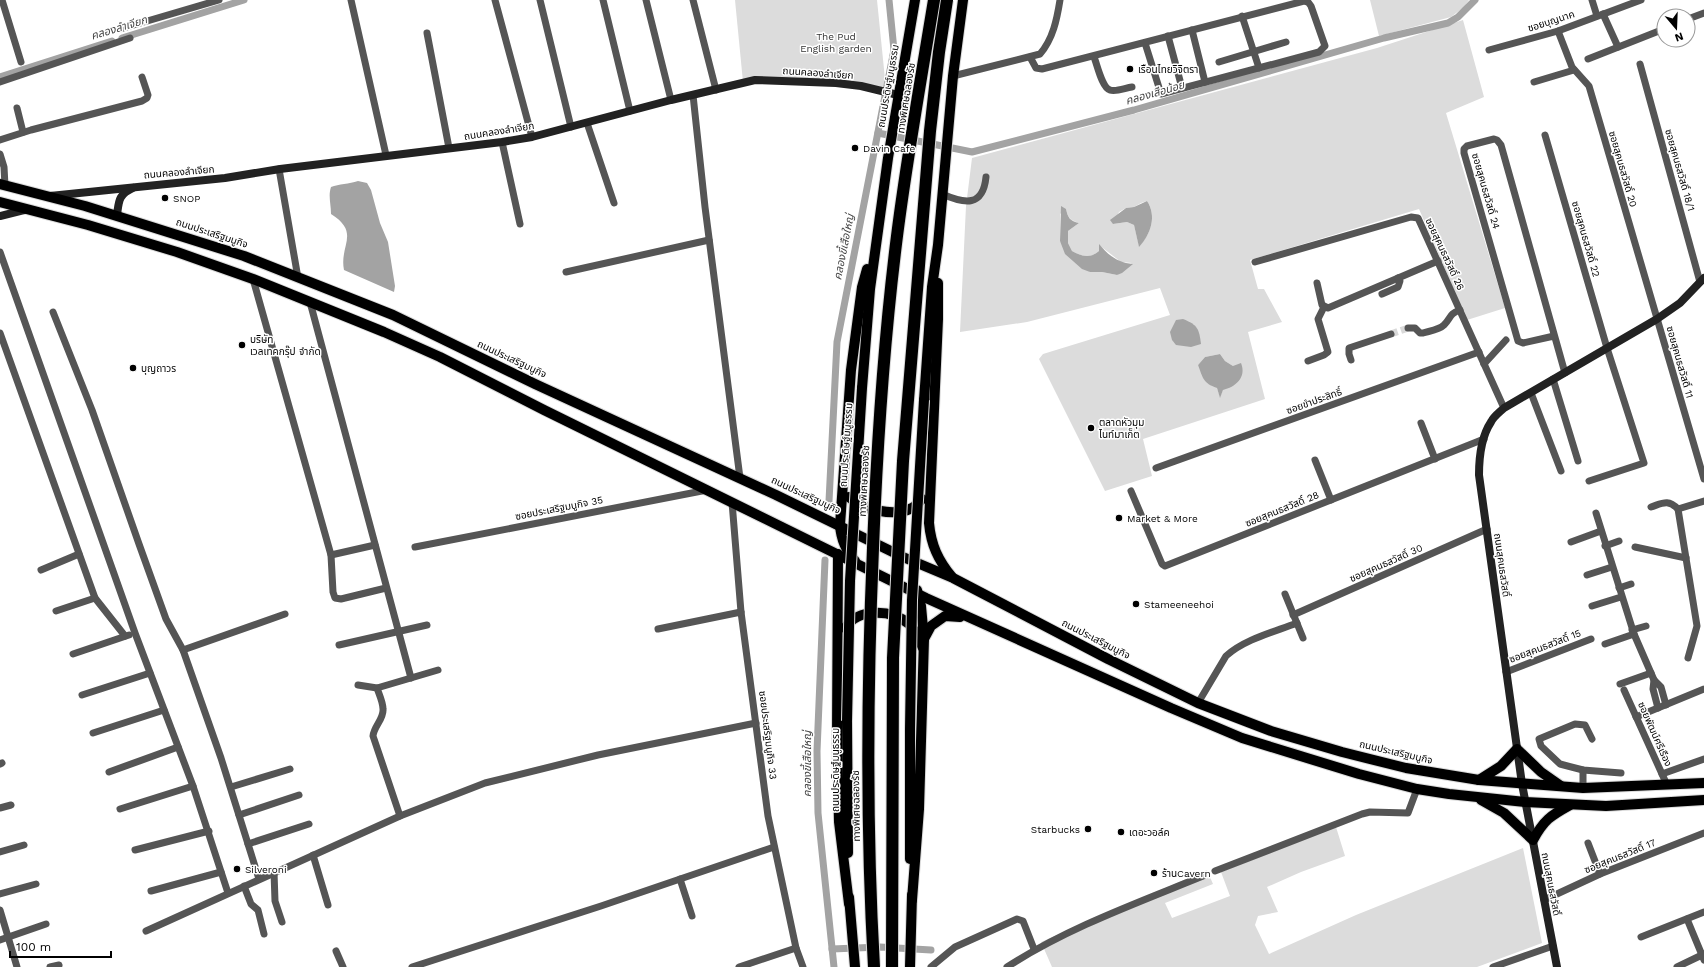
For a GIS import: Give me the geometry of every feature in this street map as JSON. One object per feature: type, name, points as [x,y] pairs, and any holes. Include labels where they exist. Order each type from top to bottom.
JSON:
[{"type":"highway","name":"ทางพิเศษฉลองรัช","points":[[874,967],[868,834],[868,739],[869,634],[878,451],[897,235],[934,0]]},
{"type":"highway","points":[[892,967],[893,658],[902,468],[930,131],[939,52],[947,0]]},
{"type":"main road","name":"ถนนประดิษฐ์มนูธรรม","points":[[855,967],[849,904],[847,721],[850,581],[862,388],[870,289],[891,135],[890,92],[915,0]]},
{"type":"main road","points":[[912,900],[909,831],[912,593],[928,322],[938,245],[953,76],[963,0]]},
{"type":"main road","name":"ถนนประเสริฐมนูกิจ","points":[[3,185],[49,196],[117,216],[244,256],[393,315],[542,387],[840,525],[903,557],[953,578],[1108,659],[1198,703],[1271,730],[1386,764],[1442,775],[1479,780],[1583,788],[1704,783]]},
{"type":"main road","points":[[0,202],[132,238],[253,279],[384,332],[440,357],[537,407],[919,594],[1200,721],[1242,738],[1320,763],[1417,789],[1440,793],[1525,802],[1606,806],[1704,800]]},
{"type":"main road","points":[[857,564],[844,546],[840,525],[851,370],[862,287],[879,221]]},
{"type":"main road","points":[[938,245],[938,319],[929,523],[931,538],[938,557],[953,578]]},
{"type":"main road","points":[[844,484],[850,497],[856,503],[866,508],[898,512],[912,508],[923,499],[930,486]]},
{"type":"main road","points":[[838,554],[837,735],[839,822],[849,904]]},
{"type":"main road","points":[[903,557],[912,572],[919,594],[924,639],[919,809],[912,900],[910,967]]},
{"type":"main road","points":[[838,651],[841,635],[853,619],[863,614],[875,613],[888,614],[901,619],[909,625],[917,634],[924,650]]},
{"type":"main road","points":[[924,639],[931,626],[944,616],[972,619]]},
{"type":"main road","points":[[1479,780],[1501,766],[1517,749],[1541,772],[1562,786]]},
{"type":"main road","points":[[1440,793],[1442,775]]},
{"type":"main road","points":[[1605,788],[1606,806]]},
{"type":"main road","points":[[1478,798],[1504,813],[1532,840],[1542,824],[1552,815],[1570,805]]},
{"type":"street","points":[[2,0],[21,62]]},
{"type":"street","points":[[120,29],[196,3],[219,0]]},
{"type":"street","points":[[351,0],[386,155]]},
{"type":"street","points":[[495,0],[532,137]]},
{"type":"street","points":[[540,0],[571,127]]},
{"type":"street","points":[[603,0],[630,111]]},
{"type":"street","points":[[646,0],[671,100]]},
{"type":"street","points":[[693,0],[716,90]]},
{"type":"street","points":[[953,76],[1040,54],[1048,46],[1060,0]]},
{"type":"street","points":[[1592,0],[1618,47]]},
{"type":"street","name":"ซอยบุญนาค","points":[[1489,50],[1558,31],[1641,0]]},
{"type":"street","points":[[1030,57],[1034,66],[1038,69],[1042,69],[1242,16],[1304,1],[1308,2],[1311,6],[1325,46],[1319,52],[1161,94],[1145,42]]},
{"type":"street","points":[[1242,16],[1259,68]]},
{"type":"street","points":[[1192,30],[1205,82]]},
{"type":"street","name":"ซอยสุคนธสวัสดิ์ 20","points":[[1558,31],[1574,70],[1589,86],[1657,319]]},
{"type":"street","points":[[1588,58],[1656,32]]},
{"type":"street","points":[[427,33],[449,148]]},
{"type":"street","points":[[1168,36],[1182,88]]},
{"type":"street","points":[[0,82],[130,38]]},
{"type":"street","points":[[1219,62],[1286,42]]},
{"type":"street","points":[[1094,56],[1105,86],[1109,90],[1132,86]]},
{"type":"street","name":"ซอยสุคนธสวัสดิ์ 18/1","points":[[1640,64],[1702,280]]},
{"type":"street","points":[[1534,82],[1574,70]]},
{"type":"street","points":[[0,140],[24,132],[142,101],[147,98],[148,95],[142,78]]},
{"type":"street","name":"ถนนคลองลำเจียก","points":[[117,216],[120,198],[125,192],[137,186],[225,178],[279,169],[532,137],[743,82],[761,80],[836,83],[890,92]]},
{"type":"street","points":[[693,95],[740,478]]},
{"type":"street","points":[[17,108],[24,132]]},
{"type":"street","points":[[587,123],[614,203]]},
{"type":"street","name":"ซอยสุคนธสวัสดิ์ 22","points":[[1545,135],[1608,348],[1644,463],[1589,481]]},
{"type":"street","name":"ซอยสุคนธสวัสดิ์ 24","points":[[1554,336],[1524,343],[1518,341],[1464,153],[1464,149],[1467,146],[1494,139],[1498,140],[1501,145],[1565,373]]},
{"type":"street","points":[[502,142],[520,224]]},
{"type":"street","points":[[0,154],[4,167],[3,185]]},
{"type":"street","points":[[279,169],[298,278]]},
{"type":"street","points":[[942,194],[961,200],[973,201],[982,194],[985,189],[986,178]]},
{"type":"street","points":[[49,196],[137,186]]},
{"type":"street","points":[[0,216],[30,209]]},
{"type":"street","name":"ซอยสุคนธสวัสดิ์ 26","points":[[1255,262],[1415,217],[1418,218],[1504,408]]},
{"type":"street","points":[[566,272],[710,240]]},
{"type":"street","points":[[0,252],[135,633],[193,786],[209,831],[228,893]]},
{"type":"street","points":[[1324,307],[1328,308],[1438,262]]},
{"type":"street","points":[[1382,294],[1398,287],[1400,281],[1398,278]]},
{"type":"street","points":[[253,279],[331,555],[333,592],[335,598],[341,599],[386,588]]},
{"type":"street","name":"ถนนสุคนธสวัสดิ์","points":[[1557,967],[1522,784],[1486,529],[1479,475],[1479,463],[1484,439],[1492,420],[1504,408],[1657,319],[1680,303],[1702,280]]},
{"type":"street","points":[[1317,283],[1324,307]]},
{"type":"street","points":[[310,302],[411,678]]},
{"type":"street","points":[[1308,361],[1328,352],[1318,319],[1324,307]]},
{"type":"street","points":[[1408,328],[1415,328],[1420,333],[1423,333],[1444,325],[1450,316],[1460,310]]},
{"type":"street","points":[[53,312],[92,410],[166,619],[183,650],[231,787],[259,879]]},
{"type":"street","name":"ซอยสุคนธสวัสดิ์ 11","points":[[1657,319],[1704,479]]},
{"type":"street","points":[[0,333],[95,598],[125,636]]},
{"type":"street","points":[[1351,360],[1349,348],[1391,334]]},
{"type":"street","points":[[1484,364],[1506,340]]},
{"type":"street","name":"ซอยขำประสิทธิ์","points":[[1156,468],[1479,352]]},
{"type":"street","points":[[1553,379],[1578,461]]},
{"type":"street","points":[[1530,393],[1561,471]]},
{"type":"street","points":[[1422,423],[1435,459]]},
{"type":"street","name":"ซอยสุคนธสวัสดิ์ 28","points":[[1131,491],[1162,564],[1165,566],[1484,439]]},
{"type":"street","points":[[1315,460],[1331,500]]},
{"type":"street","name":"ซอยประเสริฐมนูกิจ 35","points":[[415,548],[707,490]]},
{"type":"street","points":[[1678,509],[1704,501]]},
{"type":"street","name":"ซอยประเสริฐมนูกิจ 33","points":[[732,502],[742,612],[768,816],[796,948],[803,967]]},
{"type":"street","points":[[1651,507],[1669,502],[1678,509],[1697,626],[1688,658]]},
{"type":"street","points":[[1596,514],[1633,632],[1654,680],[1661,687],[1666,705]]},
{"type":"street","name":"ซอยสุคนธสวัสดิ์ 30","points":[[1293,614],[1486,529]]},
{"type":"street","points":[[1571,542],[1601,531]]},
{"type":"street","points":[[1606,546],[1619,541]]},
{"type":"street","points":[[331,555],[375,545]]},
{"type":"street","points":[[1635,547],[1686,558]]},
{"type":"street","points":[[41,570],[80,554]]},
{"type":"street","points":[[1587,575],[1612,567]]},
{"type":"street","points":[[1619,588],[1631,584]]},
{"type":"street","points":[[1285,594],[1303,638]]},
{"type":"street","points":[[1592,606],[1621,596]]},
{"type":"street","points":[[56,611],[95,598]]},
{"type":"street","points":[[658,629],[742,612]]},
{"type":"street","points":[[183,650],[285,614]]},
{"type":"street","points":[[1198,703],[1226,656],[1232,651],[1242,645],[1297,623]]},
{"type":"street","points":[[339,644],[427,625]]},
{"type":"street","points":[[1605,644],[1646,626]]},
{"type":"street","points":[[73,654],[135,633]]},
{"type":"street","name":"ซอยสุคนธสวัสดิ์ 15","points":[[1506,672],[1591,639]]},
{"type":"street","points":[[358,685],[377,688],[438,670]]},
{"type":"street","points":[[82,695],[150,673]]},
{"type":"street","name":"ซอยพัฒน์ศรีเรือง","points":[[1651,673],[1622,687],[1667,785]]},
{"type":"street","points":[[1654,680],[1653,689],[1658,708]]},
{"type":"street","points":[[377,688],[384,709],[373,736],[400,816]]},
{"type":"street","points":[[1636,717],[1704,689]]},
{"type":"street","points":[[93,733],[164,710]]},
{"type":"street","points":[[146,930],[400,816],[486,783],[537,769],[598,755],[756,723]]},
{"type":"street","points":[[1592,739],[1585,724],[1575,724],[1539,739],[1541,746],[1560,764],[1583,770],[1621,774]]},
{"type":"street","points":[[109,772],[178,747]]},
{"type":"street","points":[[1662,774],[1704,759]]},
{"type":"street","points":[[231,787],[290,769]]},
{"type":"street","points":[[1583,770],[1583,788]]},
{"type":"street","points":[[120,809],[193,786]]},
{"type":"street","points":[[1215,871],[1362,814],[1370,812],[1408,813],[1417,789]]},
{"type":"street","points":[[239,815],[299,794]]},
{"type":"street","points":[[0,808],[12,804]]},
{"type":"street","points":[[248,844],[309,824]]},
{"type":"street","points":[[136,850],[209,831]]},
{"type":"street","name":"ซอยสุคนธสวัสดิ์ 17","points":[[1544,900],[1600,874],[1704,833]]},
{"type":"street","points":[[1588,843],[1600,874]]},
{"type":"street","points":[[0,852],[24,845]]},
{"type":"street","points":[[412,967],[774,847]]},
{"type":"street","points":[[313,855],[328,905]]},
{"type":"street","points":[[151,891],[221,872]]},
{"type":"street","points":[[274,872],[275,901],[282,922]]},
{"type":"street","points":[[1007,967],[1034,949],[1124,908],[1203,876]]},
{"type":"street","points":[[680,879],[692,916]]},
{"type":"street","points":[[0,894],[36,884]]},
{"type":"street","points":[[244,886],[251,904],[258,910],[264,934]]},
{"type":"street","points":[[0,910],[17,967]]},
{"type":"street","points":[[1641,937],[1704,912]]},
{"type":"street","points":[[931,967],[955,947],[1017,919],[1023,921],[1034,949]]},
{"type":"street","points":[[1677,967],[1703,956],[1687,919]]},
{"type":"street","points":[[0,940],[46,924]]},
{"type":"street","points":[[1493,967],[1553,946]]},
{"type":"street","points":[[739,967],[796,948]]},
{"type":"street","points":[[336,951],[343,967]]},
{"type":"street","points":[[50,967],[59,965]]},
{"type":"green space","name":"The Pud English garden","points":[[735,0],[877,0],[886,89],[743,82]]},
{"type":"green space","points":[[1370,0],[1469,0],[1464,7],[1451,17],[1379,36]]},
{"type":"green space","points":[[1463,20],[1484,97],[1446,113],[1505,308],[1467,320],[1419,209],[1250,260],[1258,289],[1264,289],[1282,322],[1248,332],[1265,399],[1143,439],[1152,476],[1105,491],[1039,359],[1043,354],[1170,315],[1160,288],[1027,322],[960,332],[966,206],[972,158],[1377,48]],"holes":[[[1147,201],[1152,213],[1151,225],[1147,236],[1139,246],[1134,225],[1127,222],[1113,224],[1119,212]],[[1066,209],[1070,218],[1079,223],[1068,231],[1068,243],[1072,251],[1089,256],[1096,254],[1099,251],[1099,245],[1121,262],[1132,263],[1117,275],[1102,272],[1090,272],[1060,241],[1060,214]],[[1220,354],[1225,361],[1233,366],[1220,397],[1217,388],[1198,365],[1205,357]]]},
{"type":"green space","points":[[1336,827],[1345,856],[1301,872],[1267,887],[1278,912],[1258,916],[1255,925],[1269,954],[1356,915],[1523,848],[1542,943],[1477,967],[1052,967],[1041,942],[1207,870],[1213,884],[1165,903],[1172,918],[1230,896],[1221,872]]},
{"type":"shaded area","points":[[358,181],[367,183],[371,190],[380,223],[388,242],[395,286],[394,292],[344,270],[343,261],[347,233],[345,227],[340,221],[331,214],[330,190],[331,187],[337,185]]},
{"type":"shaded area","points":[[1147,201],[1152,213],[1151,225],[1147,236],[1139,247],[1134,225],[1127,222],[1113,224],[1110,220],[1126,208],[1134,207]]},
{"type":"shaded area","points":[[1061,206],[1066,209],[1070,219],[1079,223],[1068,231],[1068,243],[1072,251],[1089,256],[1096,254],[1099,251],[1099,244],[1114,258],[1133,264],[1117,275],[1102,272],[1090,272],[1082,269],[1065,254],[1060,241]]},
{"type":"shaded area","points":[[1183,319],[1192,323],[1197,328],[1201,344],[1191,347],[1176,345],[1172,340],[1170,332],[1176,320]]},
{"type":"shaded area","points":[[1220,354],[1225,361],[1233,366],[1241,363],[1242,373],[1236,384],[1223,390],[1220,398],[1217,388],[1204,380],[1198,365],[1205,357]]},
{"type":"waterway","name":"คลองลำเจียก","points":[[122,38],[244,0]]},
{"type":"waterway","name":"คลองขี้เสือใหญ่","points":[[829,501],[837,342],[894,50],[889,0]]},
{"type":"waterway","name":"คลองเสือน้อย","points":[[878,133],[972,152],[1134,110],[1384,38],[1448,23],[1458,17],[1475,0]]},
{"type":"waterway","name":"คลองลำเจียก","points":[[0,77],[112,41]]},
{"type":"waterway","name":"คลองขี้เสือใหญ่","points":[[825,560],[817,751],[818,813],[834,967]]},
{"type":"waterway","points":[[832,949],[880,947],[931,950]]},
{"type":"tunnel","points":[[1391,334],[1408,328]]},
{"type":"place","name":"เรือนไทยวิจิตรา","points":[[1130,69]]},
{"type":"place","name":"Davin Cafe","points":[[855,148]]},
{"type":"place","name":"SNOP","points":[[165,198]]},
{"type":"place","name":"บริษัท เวลเทคกรุ๊ป จำกัด","points":[[242,345]]},
{"type":"place","name":"บุญถาวร","points":[[133,368]]},
{"type":"place","name":"ตลาดหัวมุม ไนท์มาเก็ต","points":[[1091,428]]},
{"type":"place","name":"Market & More","points":[[1119,518]]},
{"type":"place","name":"Stameeneehoi","points":[[1136,604]]},
{"type":"place","name":"Starbucks","points":[[1088,829]]},
{"type":"place","name":"เดอะวอล์ค","points":[[1121,832]]},
{"type":"place","name":"Silveroni","points":[[237,869]]},
{"type":"place","name":"ร้านCavern","points":[[1154,873]]}]
